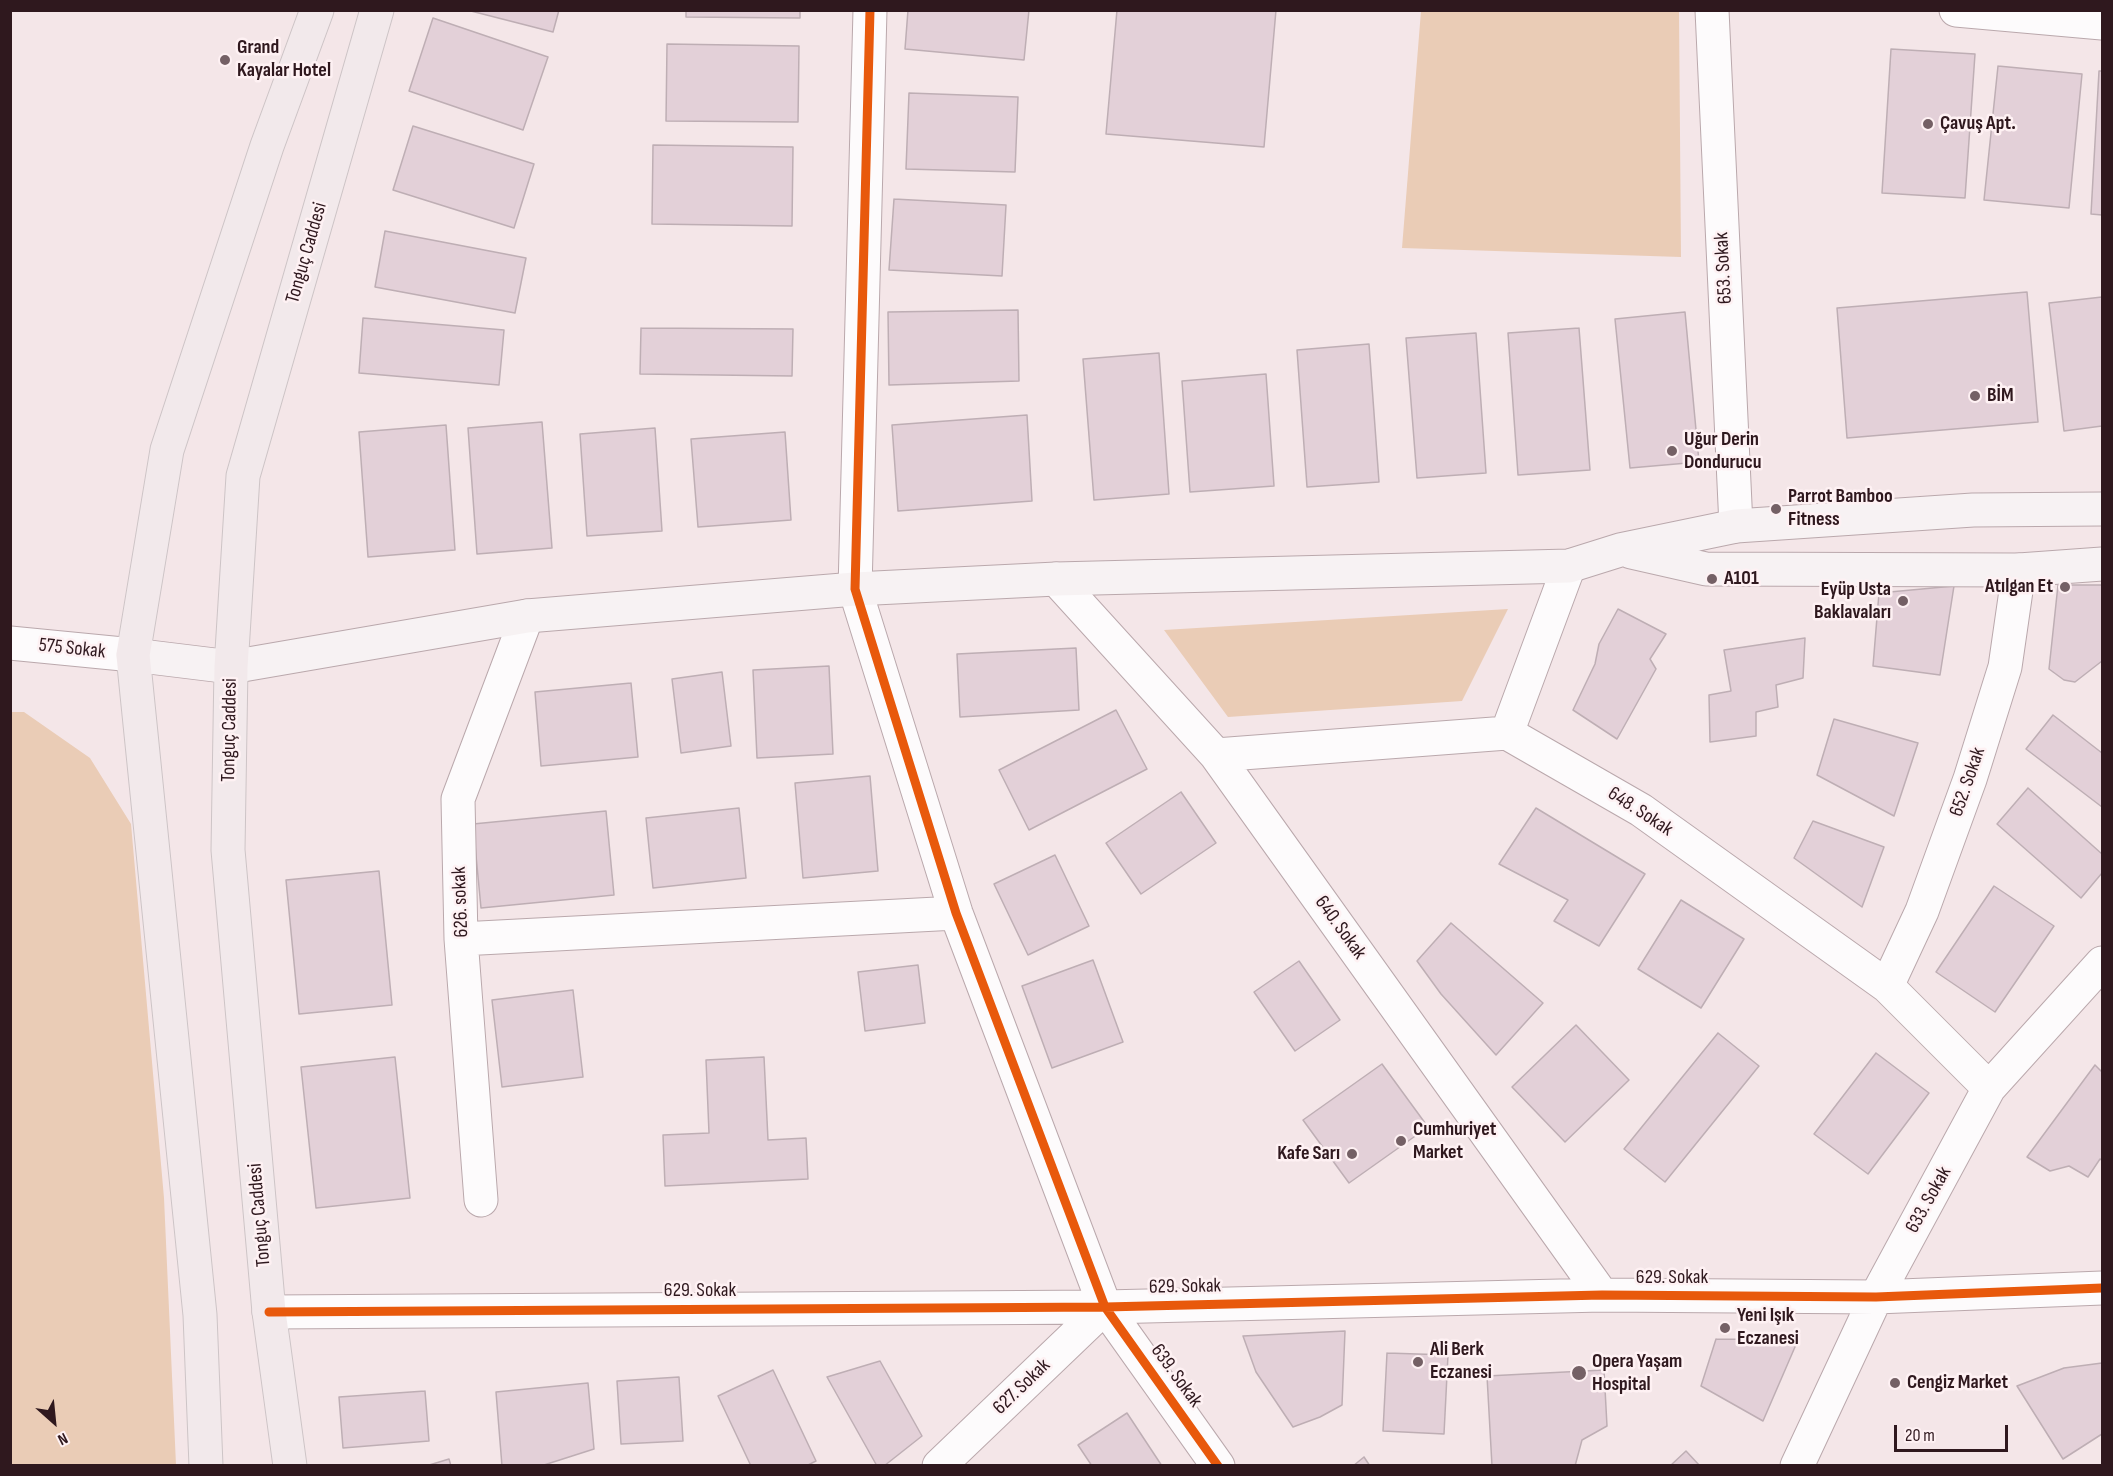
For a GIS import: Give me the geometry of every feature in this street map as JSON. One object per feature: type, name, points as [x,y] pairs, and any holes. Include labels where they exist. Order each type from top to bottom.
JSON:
[{"type":"main road","points":[[206,1466],[200,1316],[132,655],[167,450],[267,146],[317,10]]},
{"type":"main road","name":"Tonguç Caddesi","points":[[290,1466],[269,1312],[228,850],[231,667],[243,476],[377,10]]},
{"type":"main road","points":[[132,655],[231,667],[527,616],[855,589],[1056,579],[1569,566],[1620,550],[1736,526],[1973,510],[2103,509]]},
{"type":"main road","points":[[1620,550],[1706,569],[2019,570],[2103,564]]},
{"type":"street","name":"639. Sokak","points":[[870,10],[855,589],[956,913],[1105,1307],[1218,1466]]},
{"type":"street","name":"653. Sokak","points":[[1712,10],[1736,526]]},
{"type":"street","points":[[1956,10],[2103,23]]},
{"type":"street","points":[[1216,755],[1507,733],[1569,566]]},
{"type":"street","name":"652. Sokak","points":[[1887,986],[1922,910],[1970,779],[2005,667],[2019,570]]},
{"type":"street","name":"640. Sokak","points":[[1056,579],[1216,755],[1602,1295]]},
{"type":"street","name":"626. sokak","points":[[481,1200],[461,939],[458,800],[527,616]]},
{"type":"street","name":"575 Sokak","points":[[10,643],[132,655]]},
{"type":"street","name":"648. Sokak","points":[[1507,733],[1641,810],[1887,986],[1989,1088]]},
{"type":"street","points":[[461,939],[956,913]]},
{"type":"street","name":"633. Sokak","points":[[1797,1466],[1876,1297],[1989,1088],[2103,963]]},
{"type":"street","name":"629. Sokak","points":[[269,1312],[1105,1307],[1602,1295],[1876,1297],[2103,1288]]},
{"type":"street","name":"627. Sokak","points":[[939,1466],[1105,1307]]},
{"type":"shaded area","points":[[1421,11],[1679,11],[1681,257],[1402,248]]},
{"type":"shaded area","points":[[1508,609],[1462,701],[1228,717],[1164,630]]},
{"type":"shaded area","points":[[11,712],[24,712],[90,758],[131,824],[164,1198],[176,1465],[11,1465]]},
{"type":"building","points":[[467,10],[559,10],[553,32]]},
{"type":"building","points":[[686,10],[800,10],[800,18],[686,17]]},
{"type":"building","points":[[908,10],[1029,10],[1024,60],[905,49]]},
{"type":"building","points":[[1117,10],[1276,10],[1264,147],[1106,134]]},
{"type":"building","points":[[433,18],[548,57],[523,130],[409,91]]},
{"type":"building","points":[[667,44],[799,46],[798,122],[666,121]]},
{"type":"building","name":"Çavuş Apt.","points":[[1891,49],[1975,54],[1965,198],[1882,193]]},
{"type":"building","points":[[1998,66],[2082,74],[2069,208],[1984,200]]},
{"type":"building","points":[[2099,71],[2102,71],[2102,215],[2091,214]]},
{"type":"building","points":[[909,93],[1018,97],[1015,172],[906,169]]},
{"type":"building","points":[[413,126],[534,164],[514,228],[393,190]]},
{"type":"building","points":[[653,145],[793,147],[792,226],[652,224]]},
{"type":"building","points":[[894,199],[1006,205],[1002,276],[889,270]]},
{"type":"building","points":[[385,231],[526,258],[515,313],[375,287]]},
{"type":"building","points":[[2027,292],[2038,422],[1847,438],[1837,308]]},
{"type":"building","points":[[2102,297],[2102,426],[2064,431],[2049,303]]},
{"type":"building","points":[[1018,310],[1019,381],[889,385],[888,312]]},
{"type":"building","points":[[1685,312],[1699,462],[1630,468],[1615,319]]},
{"type":"building","points":[[363,318],[504,330],[499,385],[359,373]]},
{"type":"building","points":[[641,328],[793,329],[792,376],[640,374]]},
{"type":"building","points":[[1579,328],[1590,470],[1518,475],[1508,333]]},
{"type":"building","points":[[1476,333],[1486,473],[1417,478],[1406,338]]},
{"type":"building","points":[[1369,344],[1379,482],[1307,487],[1297,350]]},
{"type":"building","points":[[1159,353],[1169,494],[1094,500],[1083,359]]},
{"type":"building","points":[[1266,374],[1274,486],[1190,492],[1182,381]]},
{"type":"building","points":[[1027,415],[1032,501],[898,511],[892,425]]},
{"type":"building","points":[[542,422],[552,548],[477,554],[468,428]]},
{"type":"building","points":[[446,425],[455,550],[368,557],[359,432]]},
{"type":"building","points":[[655,428],[662,531],[587,536],[580,434]]},
{"type":"building","points":[[785,432],[791,520],[698,527],[691,439]]},
{"type":"building","points":[[2058,585],[2102,585],[2102,661],[2075,682],[2064,680],[2049,669]]},
{"type":"building","points":[[1954,586],[1940,675],[1873,666],[1879,593]]},
{"type":"building","points":[[1618,609],[1666,634],[1650,659],[1656,669],[1617,739],[1573,710],[1595,664],[1599,644]]},
{"type":"building","points":[[1805,638],[1803,678],[1776,685],[1778,707],[1756,712],[1756,736],[1710,742],[1709,695],[1731,691],[1724,650]]},
{"type":"building","points":[[1076,648],[1079,710],[960,717],[957,654]]},
{"type":"building","points":[[829,666],[833,754],[757,758],[753,670]]},
{"type":"building","points":[[722,672],[731,746],[681,753],[672,679]]},
{"type":"building","points":[[631,683],[638,757],[541,766],[535,692]]},
{"type":"building","points":[[1116,710],[1147,769],[1029,830],[999,770]]},
{"type":"building","points":[[2053,715],[2102,753],[2102,807],[2026,749]]},
{"type":"building","points":[[1834,719],[1918,743],[1894,816],[1817,775]]},
{"type":"building","points":[[870,776],[878,871],[803,878],[795,783]]},
{"type":"building","points":[[2028,788],[2102,854],[2102,873],[2081,898],[1997,824]]},
{"type":"building","points":[[1181,792],[1216,843],[1141,894],[1106,843]]},
{"type":"building","points":[[739,808],[746,878],[653,888],[646,818]]},
{"type":"building","points":[[1536,808],[1645,874],[1599,946],[1554,921],[1568,900],[1499,864]]},
{"type":"building","points":[[606,811],[614,895],[481,908],[473,824]]},
{"type":"building","points":[[1813,821],[1884,847],[1862,907],[1794,858]]},
{"type":"building","points":[[1055,855],[1089,926],[1028,955],[994,884]]},
{"type":"building","points":[[379,871],[392,1005],[299,1014],[286,880]]},
{"type":"building","points":[[1994,886],[2054,926],[1995,1012],[1936,972]]},
{"type":"building","points":[[1681,900],[1744,939],[1701,1008],[1638,969]]},
{"type":"building","points":[[1451,923],[1543,1003],[1496,1055],[1441,994],[1417,961]]},
{"type":"building","points":[[1093,960],[1123,1042],[1052,1068],[1022,986]]},
{"type":"building","points":[[1299,961],[1340,1020],[1295,1051],[1254,992]]},
{"type":"building","points":[[918,965],[925,1023],[865,1031],[858,972]]},
{"type":"building","points":[[573,990],[583,1077],[502,1087],[492,1000]]},
{"type":"building","points":[[1576,1025],[1629,1080],[1565,1142],[1512,1087]]},
{"type":"building","points":[[1718,1033],[1759,1066],[1665,1182],[1624,1149]]},
{"type":"building","points":[[1876,1053],[1929,1093],[1868,1174],[1814,1134]]},
{"type":"building","points":[[395,1057],[410,1198],[316,1208],[301,1067]]},
{"type":"building","points":[[764,1057],[768,1140],[806,1138],[808,1179],[665,1186],[663,1135],[709,1133],[706,1060]]},
{"type":"building","points":[[1382,1064],[1428,1127],[1349,1183],[1303,1120]]},
{"type":"building","points":[[2095,1065],[2102,1072],[2102,1160],[2100,1159],[2088,1177],[2069,1166],[2050,1171],[2027,1157]]},
{"type":"building","points":[[1345,1331],[1342,1405],[1320,1417],[1293,1427],[1256,1372],[1243,1336]]},
{"type":"building","points":[[1716,1339],[1798,1340],[1763,1421],[1701,1386]]},
{"type":"building","points":[[1387,1353],[1448,1355],[1444,1434],[1383,1431]]},
{"type":"building","points":[[880,1361],[922,1436],[884,1466],[877,1466],[827,1377]]},
{"type":"building","points":[[2102,1363],[2102,1434],[2063,1459],[2017,1386],[2064,1368]]},
{"type":"building","points":[[773,1370],[816,1461],[806,1466],[751,1466],[718,1396]]},
{"type":"building","points":[[1604,1370],[1607,1426],[1582,1440],[1575,1466],[1492,1466],[1487,1376]]},
{"type":"building","points":[[679,1377],[683,1441],[621,1444],[617,1381]]},
{"type":"building","points":[[588,1383],[594,1449],[544,1465],[502,1466],[496,1392]]},
{"type":"building","points":[[425,1391],[429,1441],[343,1448],[339,1397]]},
{"type":"building","points":[[1127,1413],[1162,1466],[1092,1466],[1078,1445]]},
{"type":"building","points":[[1686,1451],[1700,1466],[1670,1466]]},
{"type":"building","points":[[1364,1457],[1370,1466],[1353,1466]]},
{"type":"building","points":[[449,1459],[451,1466],[426,1466]]},
{"type":"cycle path","points":[[870,10],[855,589],[956,913],[1105,1307],[1218,1466]]},
{"type":"cycle path","points":[[269,1312],[1105,1307],[1602,1295],[1876,1297],[2102,1288]]},
{"type":"place","name":"Grand Kayalar Hotel","points":[[225,60]]},
{"type":"place","name":"Çavuş Apt.","points":[[1928,124]]},
{"type":"place","name":"BİM","points":[[1975,396]]},
{"type":"place","name":"Uğur Derin Dondurucu","points":[[1672,451]]},
{"type":"place","name":"Parrot Bamboo Fitness","points":[[1776,509]]},
{"type":"place","name":"A101","points":[[1712,579]]},
{"type":"place","name":"Atılgan Et","points":[[2065,587]]},
{"type":"place","name":"Eyüp Usta Baklavaları","points":[[1903,601]]},
{"type":"place","name":"Cumhuriyet Market","points":[[1401,1141]]},
{"type":"place","name":"Kafe Sarı","points":[[1352,1154]]},
{"type":"place","name":"Yeni Işık Eczanesi","points":[[1725,1328]]},
{"type":"place","name":"Ali Berk Eczanesi","points":[[1418,1362]]},
{"type":"place","name":"Opera Yaşam Hospital","points":[[1579,1373]]},
{"type":"place","name":"Cengiz Market","points":[[1895,1383]]}]
